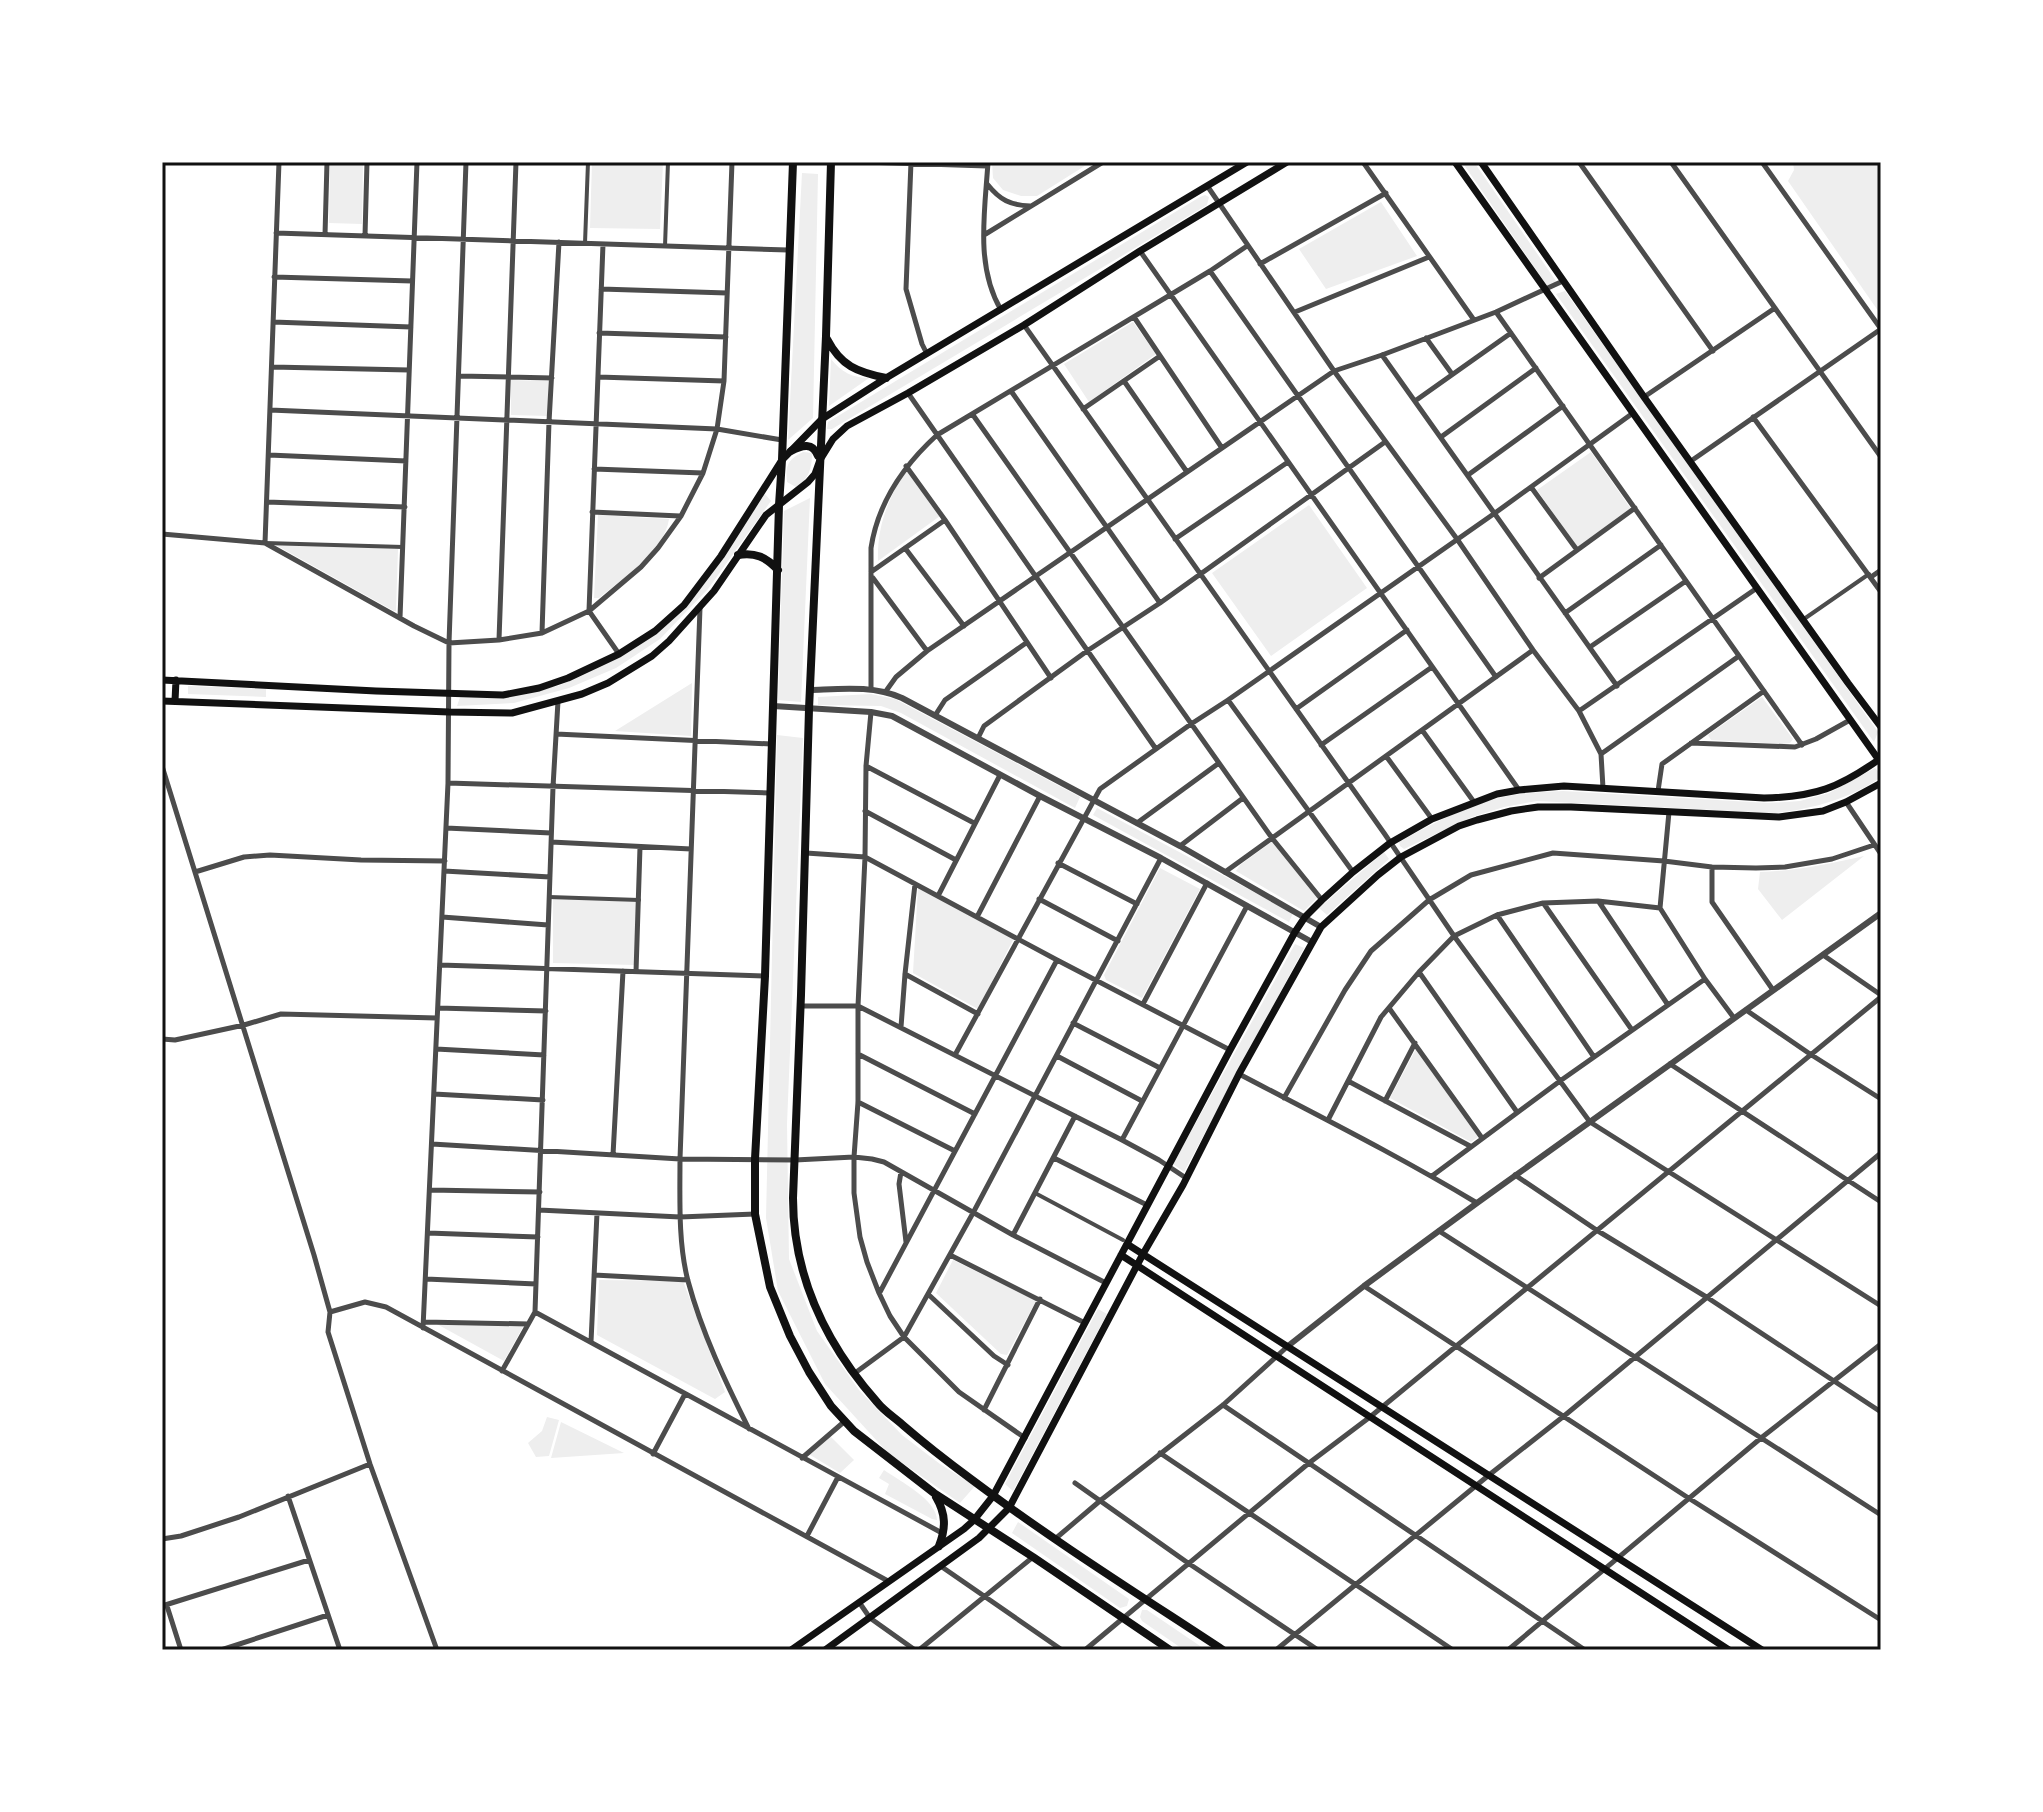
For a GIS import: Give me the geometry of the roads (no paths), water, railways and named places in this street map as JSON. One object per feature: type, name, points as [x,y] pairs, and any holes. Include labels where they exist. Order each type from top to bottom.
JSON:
[{"type":"main road","points":[[793,162],[765,976],[755,1159],[755,1214],[770,1287],[809,1372],[831,1406],[854,1431],[934,1493],[1170,1650]]},
{"type":"main road","points":[[831,162],[809,690],[793,1225],[802,1269],[815,1308],[829,1336],[878,1404],[934,1452],[1009,1508],[1223,1650]]},
{"type":"main road","points":[[162,701],[512,713],[582,694],[608,683],[652,656],[700,608],[761,521],[808,482],[833,439],[847,426],[1024,325],[1287,162]]},
{"type":"main road","points":[[791,1650],[974,1520],[993,1496],[1086,1323],[1125,1242],[1295,932],[1305,917],[1353,872],[1390,843],[1432,819],[1497,794],[1564,786],[1791,797],[1819,793],[1880,760],[1455,162]]},
{"type":"main road","points":[[1481,162],[1644,397],[1881,727]]},
{"type":"main road","points":[[162,680],[503,695],[568,678],[619,654],[655,631],[684,605],[721,556],[782,460],[822,419],[1208,187],[1241,164]]},
{"type":"main road","points":[[826,336],[835,354],[848,365],[886,378]]},
{"type":"main road","points":[[791,451],[808,445],[817,452],[820,460]]},
{"type":"main road","points":[[738,555],[747,553],[764,558],[778,570]]},
{"type":"main road","points":[[175,701],[176,680]]},
{"type":"main road","points":[[280,686],[280,705]]},
{"type":"main road","points":[[327,688],[327,707]]},
{"type":"main road","points":[[376,691],[376,709]]},
{"type":"main road","points":[[825,1650],[942,1567],[989,1530],[1009,1508],[1312,942],[1321,927],[1369,882],[1401,857],[1459,826],[1511,811],[1546,807],[1779,817],[1823,811],[1881,783]]},
{"type":"main road","points":[[1125,1242],[1762,1650]]},
{"type":"main road","points":[[1121,1255],[1729,1650]]},
{"type":"main road","points":[[934,1493],[944,1514],[944,1533],[939,1546]]},
{"type":"street","points":[[265,543],[279,162]]},
{"type":"street","points":[[325,235],[327,162]]},
{"type":"street","points":[[365,236],[367,162]]},
{"type":"street","points":[[400,618],[417,162]]},
{"type":"street","points":[[424,1325],[448,783],[449,643],[466,162]]},
{"type":"street","points":[[499,640],[516,162]]},
{"type":"street","points":[[585,243],[588,162]]},
{"type":"street","points":[[665,246],[668,162]]},
{"type":"street","points":[[265,543],[449,643],[542,633],[589,611],[641,567],[681,516],[703,473],[717,429],[724,381],[732,162]]},
{"type":"street","points":[[864,162],[988,164],[984,235],[986,270],[1002,310]]},
{"type":"street","points":[[984,235],[1103,162]]},
{"type":"street","points":[[1363,162],[1474,320]]},
{"type":"street","points":[[1579,162],[1713,351]]},
{"type":"street","points":[[1671,162],[1881,457]]},
{"type":"street","points":[[1691,461],[1881,329],[1762,162]]},
{"type":"street","points":[[911,163],[906,289],[927,354]]},
{"type":"street","points":[[987,184],[1007,203],[1030,206]]},
{"type":"street","points":[[1208,187],[1334,371],[1579,711],[1601,754],[1603,788]]},
{"type":"street","points":[[1260,264],[1386,193]]},
{"type":"street","points":[[276,233],[788,250]]},
{"type":"street","points":[[542,633],[559,242]]},
{"type":"street","points":[[603,244],[589,611],[619,654]]},
{"type":"street","points":[[871,689],[871,548],[887,497],[906,466],[937,435],[1247,246]]},
{"type":"street","points":[[1140,251],[1519,790]]},
{"type":"street","points":[[1295,312],[1429,257]]},
{"type":"street","points":[[1210,271],[1496,677]]},
{"type":"street","points":[[274,277],[412,281]]},
{"type":"street","points":[[886,691],[896,677],[927,651],[1334,371],[1496,312],[1563,281]]},
{"type":"street","points":[[601,289],[727,293]]},
{"type":"street","points":[[1644,397],[1775,308]]},
{"type":"street","points":[[1496,312],[1802,745]]},
{"type":"street","points":[[1134,317],[1222,448]]},
{"type":"street","points":[[273,322],[411,327]]},
{"type":"street","points":[[1024,325],[1454,936],[1590,1122],[1881,1306]]},
{"type":"street","points":[[599,333],[726,337]]},
{"type":"street","points":[[1415,401],[1511,333]]},
{"type":"street","points":[[1426,338],[1452,374]]},
{"type":"street","points":[[1382,355],[1617,686]]},
{"type":"street","points":[[1083,409],[1160,356]]},
{"type":"street","points":[[272,367],[409,370]]},
{"type":"street","points":[[1441,437],[1536,368]]},
{"type":"street","points":[[459,376],[552,378]]},
{"type":"street","points":[[598,377],[724,381]]},
{"type":"street","points":[[1124,381],[1187,472]]},
{"type":"street","points":[[1011,391],[1160,603]]},
{"type":"street","points":[[908,393],[1156,749]]},
{"type":"street","points":[[1468,475],[1563,406]]},
{"type":"street","points":[[270,410],[717,429],[782,440]]},
{"type":"street","points":[[955,1055],[1100,789],[1633,413]]},
{"type":"street","points":[[973,415],[1243,798],[1322,900]]},
{"type":"street","points":[[1753,417],[1881,592]]},
{"type":"street","points":[[978,738],[984,726],[1087,651],[1160,603],[1385,442]]},
{"type":"street","points":[[269,455],[406,461]]},
{"type":"street","points":[[1175,539],[1288,462]]},
{"type":"street","points":[[906,466],[1051,678]]},
{"type":"street","points":[[594,469],[703,473]]},
{"type":"street","points":[[1531,487],[1577,550]]},
{"type":"street","points":[[267,502],[405,507]]},
{"type":"street","points":[[1539,578],[1635,508]]},
{"type":"street","points":[[592,512],[681,516]]},
{"type":"street","points":[[872,575],[945,520]]},
{"type":"street","points":[[162,534],[265,543],[403,547]]},
{"type":"street","points":[[1565,613],[1661,545]]},
{"type":"street","points":[[905,548],[964,626]]},
{"type":"street","points":[[1802,620],[1881,570]]},
{"type":"street","points":[[872,575],[927,651]]},
{"type":"street","points":[[1590,647],[1686,581]]},
{"type":"street","points":[[1579,711],[1757,588]]},
{"type":"street","points":[[700,608],[680,1217],[688,1280],[719,1370],[749,1429]]},
{"type":"street","points":[[1296,709],[1407,630]]},
{"type":"street","points":[[936,714],[945,700],[1026,643]]},
{"type":"street","points":[[1225,872],[1533,650]]},
{"type":"street","points":[[1601,754],[1739,656]]},
{"type":"street","points":[[1321,745],[1432,667]]},
{"type":"street","points":[[809,690],[886,691],[936,714],[1180,846],[1321,927]]},
{"type":"street","points":[[1658,791],[1662,764],[1764,691]]},
{"type":"street","points":[[1228,700],[1353,872]]},
{"type":"street","points":[[502,1371],[535,1312],[558,701]]},
{"type":"street","points":[[773,706],[892,716],[1161,858],[1312,942]]},
{"type":"street","points":[[871,712],[866,766],[854,1157],[854,1193],[860,1237],[879,1293],[904,1337],[959,1392],[1025,1438]]},
{"type":"street","points":[[1691,743],[1784,748],[1802,745],[1850,720]]},
{"type":"street","points":[[1422,730],[1474,802]]},
{"type":"street","points":[[556,734],[771,744]]},
{"type":"street","points":[[1386,756],[1432,819]]},
{"type":"street","points":[[1137,823],[1219,763]]},
{"type":"street","points":[[162,766],[330,1312],[328,1332],[370,1464],[437,1650]]},
{"type":"street","points":[[866,766],[974,823]]},
{"type":"street","points":[[938,896],[1000,775]]},
{"type":"street","points":[[448,783],[770,793]]},
{"type":"street","points":[[977,917],[1040,796]]},
{"type":"street","points":[[1180,846],[1243,798]]},
{"type":"street","points":[[1846,802],[1881,854]]},
{"type":"street","points":[[865,811],[956,860]]},
{"type":"street","points":[[1669,812],[1660,908],[1734,1018]]},
{"type":"street","points":[[446,828],[551,833]]},
{"type":"street","points":[[551,842],[691,849]]},
{"type":"street","points":[[1284,1098],[1345,990],[1371,951],[1429,900],[1471,875],[1553,853],[1756,868],[1811,864],[1874,845]]},
{"type":"street","points":[[636,972],[640,847]]},
{"type":"street","points":[[806,853],[865,857],[1230,1050]]},
{"type":"street","points":[[195,872],[244,857],[270,855],[445,861]]},
{"type":"street","points":[[854,1374],[904,1337],[929,1295],[1161,858]]},
{"type":"street","points":[[1058,863],[1137,904]]},
{"type":"street","points":[[1712,867],[1712,902],[1773,990]]},
{"type":"street","points":[[444,871],[550,877]]},
{"type":"street","points":[[1143,1004],[1207,883]]},
{"type":"street","points":[[901,1027],[915,884]]},
{"type":"street","points":[[549,897],[639,900]]},
{"type":"street","points":[[1039,899],[1118,941]]},
{"type":"street","points":[[1328,1120],[1381,1017],[1454,936],[1497,915],[1543,903],[1598,901],[1660,908]]},
{"type":"street","points":[[1598,901],[1668,1005]]},
{"type":"street","points":[[1543,903],[1632,1030]]},
{"type":"street","points":[[1122,1140],[1247,906]]},
{"type":"street","points":[[1055,1539],[1223,1405],[1288,1346],[1364,1286],[1881,913]]},
{"type":"street","points":[[1497,915],[1594,1057]]},
{"type":"street","points":[[442,917],[548,925]]},
{"type":"street","points":[[1085,1650],[1881,996],[1822,954]]},
{"type":"street","points":[[879,1293],[1057,960]]},
{"type":"street","points":[[440,965],[765,976]]},
{"type":"street","points":[[613,1155],[623,971]]},
{"type":"street","points":[[1419,972],[1517,1112]]},
{"type":"street","points":[[905,974],[978,1014]]},
{"type":"street","points":[[1432,1176],[1705,979]]},
{"type":"street","points":[[801,1006],[858,1006],[1122,1140],[1186,1178]]},
{"type":"street","points":[[438,1008],[546,1011]]},
{"type":"street","points":[[1389,1008],[1482,1138]]},
{"type":"street","points":[[1746,1010],[1881,1099]]},
{"type":"street","points":[[162,1039],[175,1040],[281,1014],[437,1018]]},
{"type":"street","points":[[1073,1023],[1160,1068]]},
{"type":"street","points":[[1385,1101],[1415,1043]]},
{"type":"street","points":[[436,1049],[544,1055]]},
{"type":"street","points":[[858,1054],[975,1114]]},
{"type":"street","points":[[1057,1056],[1142,1101]]},
{"type":"street","points":[[1670,1064],[1881,1202]]},
{"type":"street","points":[[1239,1074],[1477,1203]]},
{"type":"street","points":[[1348,1081],[1470,1146]]},
{"type":"street","points":[[434,1094],[543,1100]]},
{"type":"street","points":[[858,1102],[955,1151]]},
{"type":"street","points":[[1013,1235],[1075,1116]]},
{"type":"street","points":[[432,1144],[680,1159],[854,1157],[878,1160],[1106,1283]]},
{"type":"street","points":[[1276,1650],[1881,1153]]},
{"type":"street","points":[[1054,1158],[1147,1205]]},
{"type":"street","points":[[901,1172],[899,1184],[906,1242]]},
{"type":"street","points":[[1515,1175],[1881,1412]]},
{"type":"street","points":[[430,1190],[540,1192]]},
{"type":"street","points":[[1035,1193],[1125,1242]]},
{"type":"street","points":[[539,1210],[680,1217],[755,1214]]},
{"type":"street","points":[[591,1342],[597,1213]]},
{"type":"street","points":[[1439,1231],[1881,1515]]},
{"type":"street","points":[[428,1233],[538,1237]]},
{"type":"street","points":[[950,1255],[1086,1323]]},
{"type":"street","points":[[594,1275],[688,1280]]},
{"type":"street","points":[[426,1279],[536,1284]]},
{"type":"street","points":[[1364,1286],[1881,1620]]},
{"type":"street","points":[[929,1295],[994,1356],[1008,1365]]},
{"type":"street","points":[[984,1410],[1040,1299]]},
{"type":"street","points":[[330,1312],[365,1302],[386,1307],[424,1325],[502,1371],[888,1581]]},
{"type":"street","points":[[535,1312],[944,1533]]},
{"type":"street","points":[[424,1325],[528,1324]]},
{"type":"street","points":[[1508,1650],[1761,1438],[1881,1344]]},
{"type":"street","points":[[653,1454],[685,1394]]},
{"type":"street","points":[[1223,1405],[1585,1650]]},
{"type":"street","points":[[802,1458],[845,1421]]},
{"type":"street","points":[[1160,1453],[1453,1650]]},
{"type":"street","points":[[162,1539],[224,1522],[370,1464]]},
{"type":"street","points":[[807,1536],[838,1477]]},
{"type":"street","points":[[1075,1483],[1318,1650]]},
{"type":"street","points":[[288,1496],[340,1650]]},
{"type":"street","points":[[859,1602],[870,1618],[917,1650],[1033,1557]]},
{"type":"street","points":[[181,1650],[165,1606],[309,1560]]},
{"type":"street","points":[[942,1567],[1062,1650]]},
{"type":"street","points":[[221,1650],[328,1615]]}]
